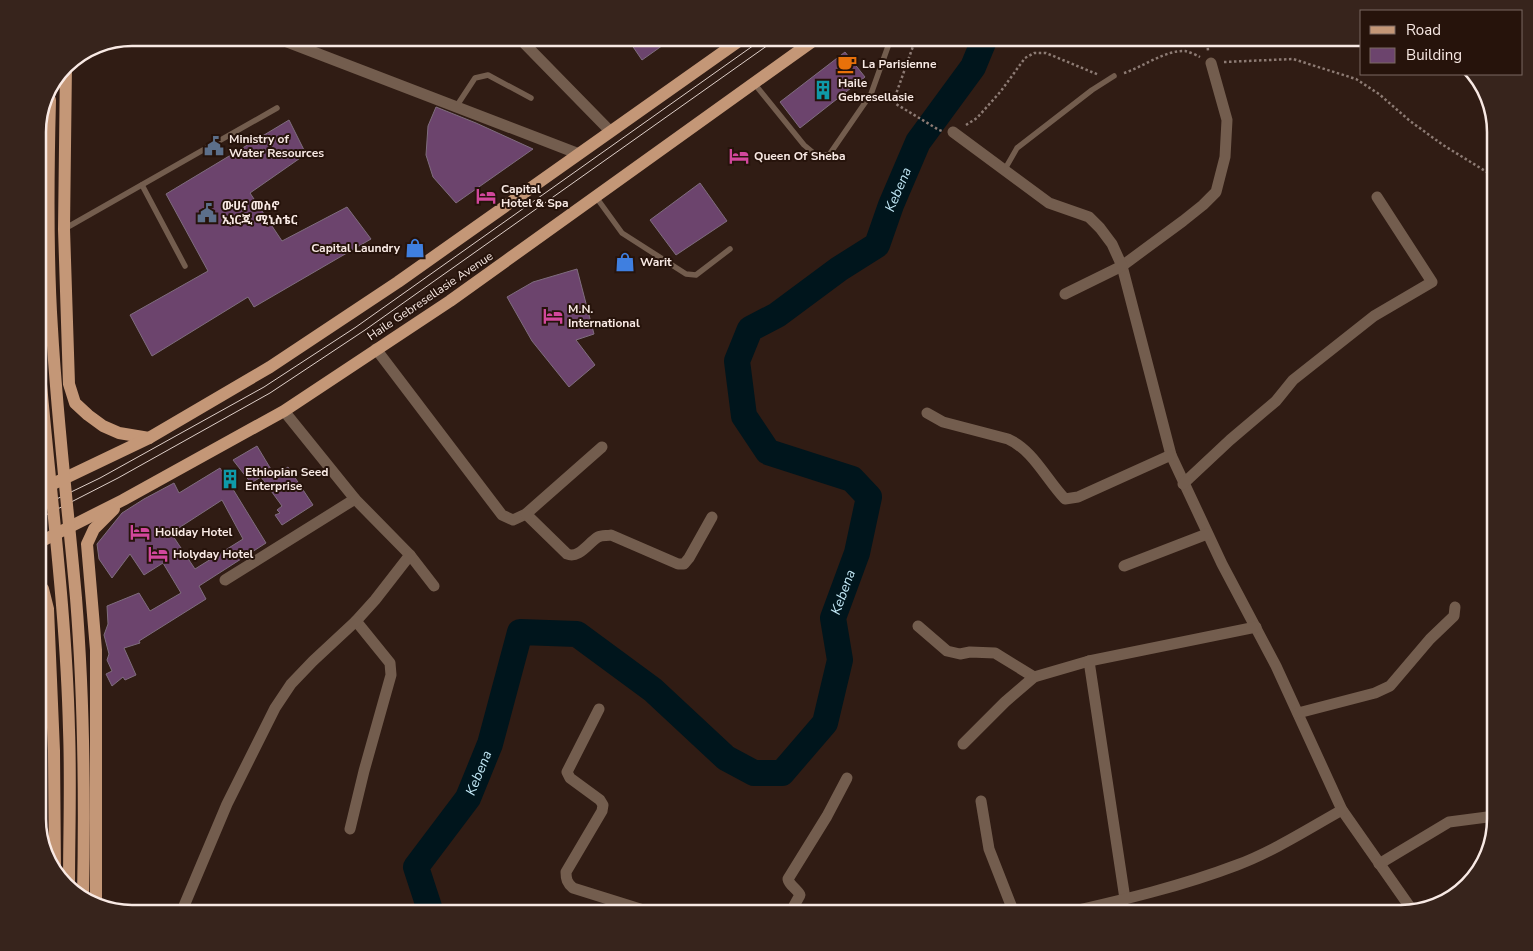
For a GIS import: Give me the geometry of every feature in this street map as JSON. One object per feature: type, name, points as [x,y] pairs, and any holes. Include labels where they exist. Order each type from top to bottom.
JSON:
[{"type":"main road","points":[[46,486],[149,438],[270,367],[398,282],[732,46]]},
{"type":"main road","name":"Haile Gebresellasie Avenue","points":[[46,539],[123,500],[284,411],[450,300],[805,46]]},
{"type":"main road","points":[[66,78],[64,229],[69,384],[75,403],[103,426],[119,433],[149,438]]},
{"type":"main road","points":[[50,108],[48,222],[52,329],[76,598],[80,666],[84,831],[83,889]]},
{"type":"main road","points":[[46,448],[59,571],[70,730],[69,877]]},
{"type":"main road","points":[[96,896],[96,650],[87,544],[94,529],[123,500]]},
{"type":"main road","points":[[46,603],[48,610],[53,731],[55,856]]},
{"type":"street","points":[[298,46],[579,154]]},
{"type":"street","points":[[527,46],[610,131]]},
{"type":"street","points":[[1065,294],[1122,266],[1184,221],[1216,192],[1225,157],[1227,120],[1211,63]]},
{"type":"street","points":[[953,132],[1049,203],[1089,216],[1112,244],[1122,266],[1171,455],[1183,484],[1298,713],[1342,810],[1408,904]]},
{"type":"street","points":[[1183,484],[1230,440],[1276,401],[1293,380],[1374,316],[1432,282],[1377,197]]},
{"type":"street","points":[[376,350],[502,515],[513,520],[526,514],[602,447]]},
{"type":"street","points":[[284,411],[354,499],[410,555],[434,586]]},
{"type":"street","points":[[927,413],[943,422],[1017,443],[1025,450],[1065,499],[1078,497],[1171,455]]},
{"type":"street","points":[[225,580],[354,499]]},
{"type":"street","points":[[526,514],[571,556],[576,555],[600,536],[611,535],[678,564],[684,564],[689,558],[712,517]]},
{"type":"street","points":[[1124,566],[1208,534]]},
{"type":"street","points":[[185,905],[227,804],[275,708],[292,684],[313,660],[356,621],[375,600],[410,555]]},
{"type":"street","points":[[1298,713],[1375,693],[1390,686],[1430,639],[1454,616],[1455,607]]},
{"type":"street","points":[[350,829],[391,675],[390,663],[356,621]]},
{"type":"street","points":[[918,626],[948,651],[960,654],[970,652],[995,653],[1034,677]]},
{"type":"street","points":[[964,744],[1005,702],[1034,677],[1089,661],[1256,627]]},
{"type":"street","points":[[1089,661],[1125,899]]},
{"type":"street","points":[[599,709],[567,772],[570,778],[600,800],[603,805],[602,811],[566,872],[566,879],[573,888],[625,905]]},
{"type":"street","points":[[795,905],[800,895],[788,882],[788,879],[827,816],[847,778]]},
{"type":"street","points":[[981,801],[989,849],[1011,905]]},
{"type":"street","points":[[1101,905],[1210,875],[1238,864],[1274,848],[1342,810]]},
{"type":"street","points":[[1379,864],[1449,822],[1487,817]]},
{"type":"lane","points":[[753,82],[804,145],[816,155],[829,155],[871,94],[888,46]]},
{"type":"lane","points":[[456,107],[475,78],[488,75],[530,98]]},
{"type":"lane","points":[[1005,169],[1017,148],[1092,90],[1114,76]]},
{"type":"lane","points":[[64,229],[277,108]]},
{"type":"lane","points":[[142,185],[185,266]]},
{"type":"lane","points":[[596,197],[622,233],[686,274],[696,275],[730,249]]},
{"type":"path","points":[[913,46],[896,94],[896,104],[939,130]]},
{"type":"building","points":[[632,46],[662,46],[642,60]]},
{"type":"building","name":"Haile Gebresellasie","points":[[845,52],[865,77],[800,128],[780,102]]},
{"type":"building","points":[[436,107],[533,149],[456,203],[433,177],[426,155],[428,126]]},
{"type":"building","points":[[289,120],[306,154],[250,193],[282,241],[347,207],[371,239],[254,307],[248,297],[152,356],[130,315],[208,271],[166,194]]},
{"type":"building","points":[[700,183],[727,221],[676,255],[650,220]]},
{"type":"building","name":"M.N. International","points":[[577,269],[594,334],[576,340],[595,365],[569,387],[532,341],[507,297],[533,282]]},
{"type":"building","points":[[257,446],[275,476],[288,467],[313,505],[282,525],[275,515],[280,513],[277,510],[282,506],[261,477],[251,483],[233,460]]},
{"type":"building","points":[[220,468],[266,543],[199,586],[206,599],[139,641],[140,643],[124,648],[136,675],[125,680],[123,677],[112,686],[106,674],[112,671],[107,660],[109,654],[104,635],[108,624],[107,606],[139,593],[150,611],[181,593],[163,563],[144,575],[130,554],[112,578],[99,559],[97,544],[122,513],[144,499],[174,483],[179,493]],"holes":[[[222,500],[243,539],[195,569],[171,533]]]},
{"type":"waterway","name":"Kebena","points":[[428,905],[416,867],[468,798],[490,744],[520,632],[577,634],[653,690],[726,758],[754,773],[782,773],[825,723],[840,660],[833,618],[857,553],[869,497],[852,479],[768,452],[744,416],[737,361],[750,329],[777,315],[839,269],[877,245],[891,205],[918,142],[973,67],[982,46]]},
{"type":"tram line","points":[[46,504],[100,478],[264,387],[356,327],[753,46]]},
{"type":"tram line","points":[[46,515],[118,478],[270,393],[365,330],[767,46]]},
{"type":"place","name":"La Parisienne","points":[[847,64]]},
{"type":"place","name":"Haile Gebresellasie","points":[[823,90]]},
{"type":"place","name":"Ministry of Water Resources","points":[[214,146]]},
{"type":"place","name":"Queen Of Sheba","points":[[739,156]]},
{"type":"place","name":"Capital Hotel & Spa","points":[[486,196]]},
{"type":"place","name":"ውሀና መስኖ ኢነርጂ ሚኒስቴር","points":[[207,213]]},
{"type":"place","name":"Capital Laundry","points":[[415,248]]},
{"type":"place","name":"Warit","points":[[625,262]]},
{"type":"place","name":"M.N. International","points":[[553,316]]},
{"type":"place","name":"Ethiopian Seed Enterprise","points":[[230,479]]},
{"type":"place","name":"Holiday Hotel","points":[[140,532]]},
{"type":"place","name":"Holyday Hotel","points":[[158,554]]}]
